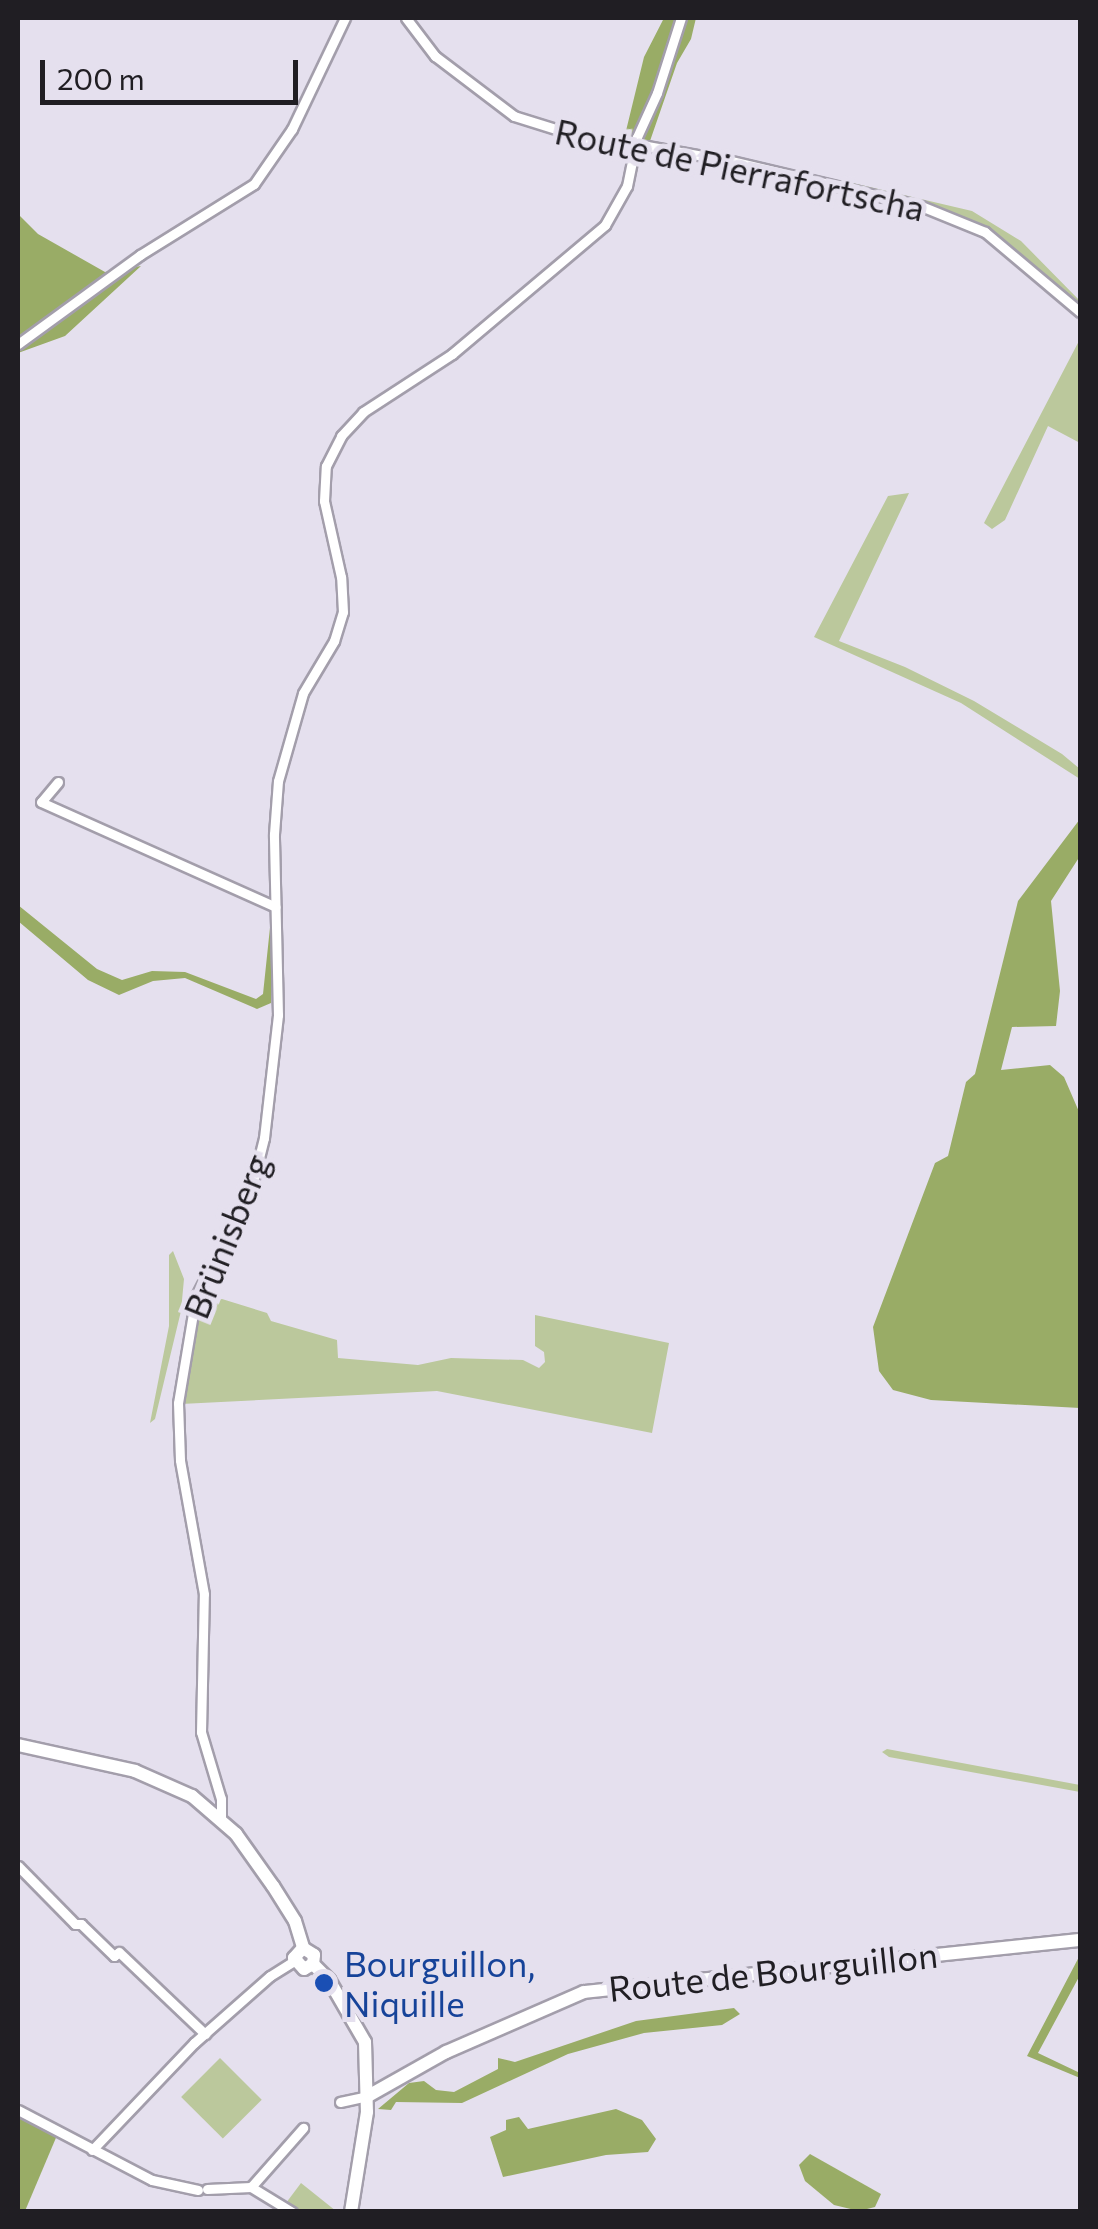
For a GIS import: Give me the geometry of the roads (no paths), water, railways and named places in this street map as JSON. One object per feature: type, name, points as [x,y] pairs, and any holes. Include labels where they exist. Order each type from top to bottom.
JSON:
[{"type":"main road","points":[[18,1745],[83,1758],[163,1781],[220,1818],[273,1886],[294,1921],[303,1948],[314,1955],[312,1964],[304,1969],[294,1962],[296,1953],[303,1948]]},
{"type":"main road","name":"Route de Bourguillon","points":[[368,2096],[446,2052],[555,2003],[599,1988],[1080,1940]]},
{"type":"main road","points":[[312,1964],[329,1980],[362,2032],[368,2096],[351,2212]]},
{"type":"street","points":[[18,344],[140,255],[254,184],[292,129],[345,18]]},
{"type":"street","name":"Route de Pierrafortscha","points":[[406,18],[436,56],[514,116],[607,145],[635,146],[776,171],[954,217],[1010,248],[1080,312]]},
{"type":"street","name":"Brünisberg","points":[[220,1818],[221,1799],[201,1732],[205,1622],[198,1546],[180,1460],[178,1403],[196,1296],[212,1257],[244,1205],[260,1156],[277,1041],[274,834],[278,781],[303,692],[334,641],[342,612],[341,578],[325,515],[326,466],[345,430],[396,388],[452,354],[599,231],[622,200],[635,146],[681,18]]},
{"type":"street","points":[[58,782],[40,802],[276,908]]},
{"type":"street","points":[[18,1866],[75,1924],[81,1924],[114,1956],[119,1952],[205,2034]]},
{"type":"street","points":[[92,2150],[205,2034],[270,1976],[294,1962]]},
{"type":"street","points":[[340,2102],[368,2096]]},
{"type":"street","points":[[18,2110],[162,2184],[202,2190],[250,2188],[292,2212]]},
{"type":"street","points":[[250,2188],[304,2128]]},
{"type":"place","name":"Bourguillon, Niquille","points":[[324,1983]]}]
